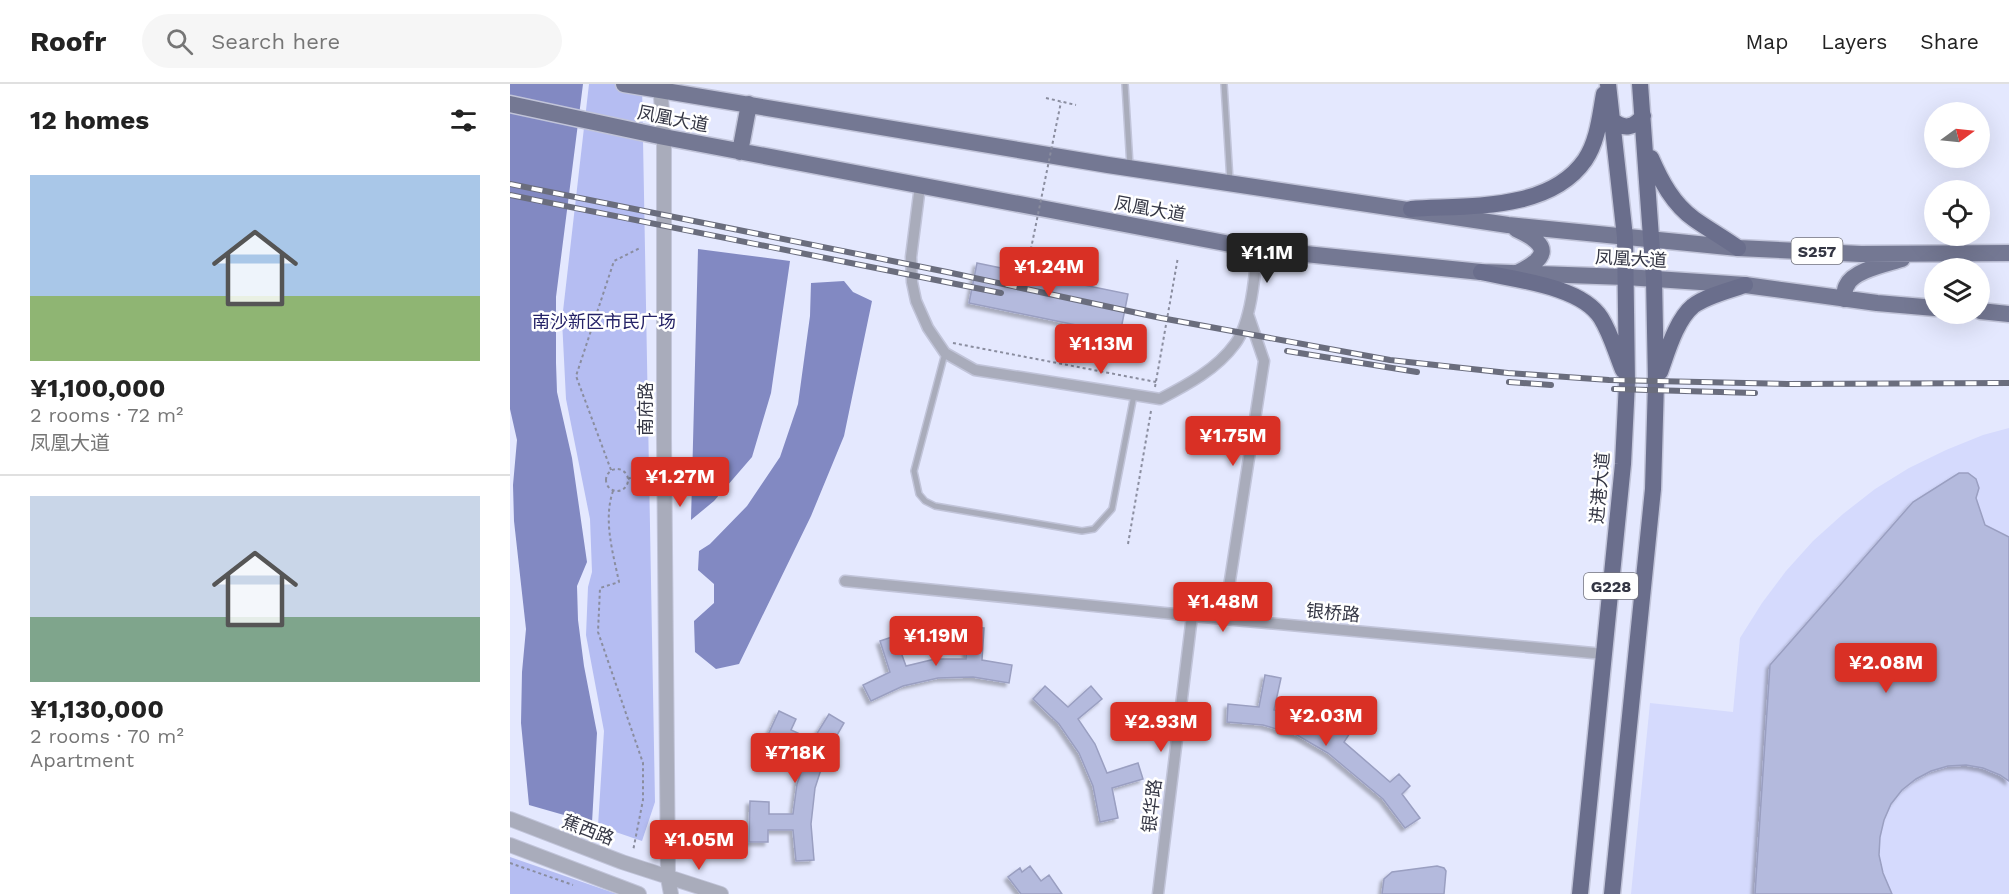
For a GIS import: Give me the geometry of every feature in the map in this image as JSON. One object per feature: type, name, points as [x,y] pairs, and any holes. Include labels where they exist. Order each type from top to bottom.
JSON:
[{"type":"highway","name":"进港大道","points":[[1580,894],[1623,464],[1627,382],[1624,237],[1607,84]]},
{"type":"highway","points":[[1411,209],[1511,202],[1544,193],[1567,180],[1586,159],[1590,150],[1597,132],[1607,84]]},
{"type":"highway","name":"G228","points":[[1612,894],[1653,489],[1656,382],[1654,279],[1640,84]]},
{"type":"highway","points":[[1612,120],[1618,126],[1631,127],[1643,116]]},
{"type":"highway","points":[[1645,146],[1661,181],[1677,203],[1694,219],[1738,248]]},
{"type":"highway","points":[[1481,272],[1563,291],[1582,300],[1599,316],[1610,335],[1627,382]]},
{"type":"highway","points":[[1656,382],[1672,340],[1693,306],[1745,285]]},
{"type":"main road","name":"凤凰大道","points":[[624,84],[660,87],[749,105],[1508,225],[1738,248],[1861,254],[2009,254]]},
{"type":"main road","name":"凤凰大道","points":[[510,104],[664,138],[1257,249],[1515,275],[1626,277],[1745,285],[1844,299],[1924,307]]},
{"type":"main road","points":[[740,152],[749,105]]},
{"type":"main road","points":[[1508,225],[1528,234],[1537,241],[1542,249],[1539,261],[1515,275]]},
{"type":"main road","points":[[1844,299],[1848,282],[1854,276],[1917,254]]},
{"type":"main road","points":[[1990,312],[2009,314]]},
{"type":"street","name":"南府路","points":[[660,87],[664,138],[668,878],[672,894]]},
{"type":"street","points":[[920,186],[911,257],[912,282],[916,301],[928,328],[945,353],[975,370],[1160,399],[1185,387],[1220,361],[1237,343],[1248,314],[1257,249]]},
{"type":"street","points":[[1224,619],[1264,361],[1248,314]]},
{"type":"street","name":"银桥路","points":[[845,581],[1604,654]]},
{"type":"street","name":"银华路","points":[[1158,894],[1192,616]]},
{"type":"street","name":"蕉西路","points":[[510,819],[626,864],[721,894]]},
{"type":"street","points":[[510,845],[639,894]]},
{"type":"street","name":"南府路","points":[[660,894],[668,878]]},
{"type":"lane","points":[[1125,84],[1131,167]]},
{"type":"lane","points":[[1224,84],[1230,182]]},
{"type":"lane","points":[[945,353],[914,471],[919,494],[925,501],[935,506],[1083,531],[1094,529],[1112,509],[1134,395]]},
{"type":"path","points":[[1046,98],[1076,105]]},
{"type":"path","points":[[1026,273],[1061,102]]},
{"type":"path","points":[[611,470],[576,376],[614,261],[640,248]]},
{"type":"path","points":[[947,342],[1156,382]]},
{"type":"path","points":[[613,491],[624,489],[628,479],[649,469]]},
{"type":"path","points":[[611,470],[622,470],[628,479]]},
{"type":"path","points":[[611,470],[605,479],[607,486],[613,491]]},
{"type":"path","points":[[613,491],[609,503],[610,539],[619,582],[600,588],[598,632],[643,763],[643,800],[626,864]]},
{"type":"path","points":[[510,863],[578,886]]},
{"type":"shaded area","points":[[510,84],[583,84],[556,297],[556,363],[557,392],[572,458],[587,562],[577,586],[578,620],[584,666],[597,733],[592,823],[529,805],[521,723],[526,629],[514,521],[513,485],[517,440],[510,409]]},
{"type":"shaded area","points":[[698,249],[790,261],[771,393],[752,457],[714,501],[691,520]]},
{"type":"shaded area","points":[[844,281],[853,292],[872,301],[844,436],[811,516],[739,664],[716,669],[695,652],[694,621],[714,603],[714,584],[698,570],[699,551],[710,544],[747,506],[780,457],[798,404],[810,316],[811,283]]},
{"type":"shaded area","points":[[2009,428],[2009,894],[1631,894],[1650,703],[1733,712],[1740,638],[1786,571],[1813,541],[1875,489],[1909,468],[1983,435]]},
{"type":"green space","name":"南沙新区市民广场","points":[[589,84],[642,84],[655,802],[642,841],[598,826],[604,731],[586,635],[588,587],[592,572],[590,519],[566,399],[562,320]]},
{"type":"green space","points":[[510,857],[617,894],[510,894]]},
{"type":"building","points":[[977,263],[1128,294],[1120,334],[969,303]]},
{"type":"building","points":[[1959,473],[1968,473],[1976,479],[1979,488],[1976,498],[1985,525],[2009,537],[2009,781],[1983,768],[1966,765],[1948,766],[1931,771],[1902,790],[1891,804],[1880,837],[1879,855],[1883,873],[1892,894],[1755,894],[1770,665],[1913,502]]},
{"type":"building","points":[[968,627],[984,628],[982,660],[1012,665],[1009,683],[973,677],[938,678],[903,686],[871,701],[863,685],[890,672],[880,641],[895,636],[906,666],[935,659],[966,659]]},
{"type":"building","points":[[1265,675],[1281,678],[1274,710],[1304,718],[1331,733],[1337,724],[1350,733],[1344,742],[1390,782],[1399,774],[1410,786],[1402,794],[1420,818],[1405,828],[1383,799],[1328,753],[1297,735],[1263,725],[1227,722],[1228,704],[1259,707]]},
{"type":"building","points":[[1045,686],[1068,707],[1091,686],[1102,699],[1078,719],[1095,744],[1107,773],[1138,763],[1143,779],[1112,788],[1118,818],[1100,822],[1093,786],[1079,753],[1059,724],[1033,699]]},
{"type":"building","points":[[779,711],[796,719],[791,730],[813,740],[829,714],[844,723],[826,754],[815,788],[811,824],[814,860],[796,861],[793,830],[768,830],[768,842],[749,842],[750,801],[769,802],[769,814],[793,814],[797,784],[807,755],[784,745],[779,756],[762,748]]},
{"type":"building","points":[[1030,866],[1041,881],[1049,875],[1062,894],[1021,894],[1008,877],[1020,868],[1022,872]]},
{"type":"building","points":[[1437,866],[1446,871],[1444,894],[1382,894],[1384,879],[1392,872]]},
{"type":"railway","points":[[510,184],[947,272],[1161,318],[1390,360],[1508,373],[1609,380],[1787,384],[2009,383]]},
{"type":"railway","points":[[510,195],[1001,293]]},
{"type":"railway","points":[[1287,351],[1417,372]]},
{"type":"railway","points":[[1509,382],[1551,385]]},
{"type":"railway","points":[[1614,389],[1755,393]]}]
